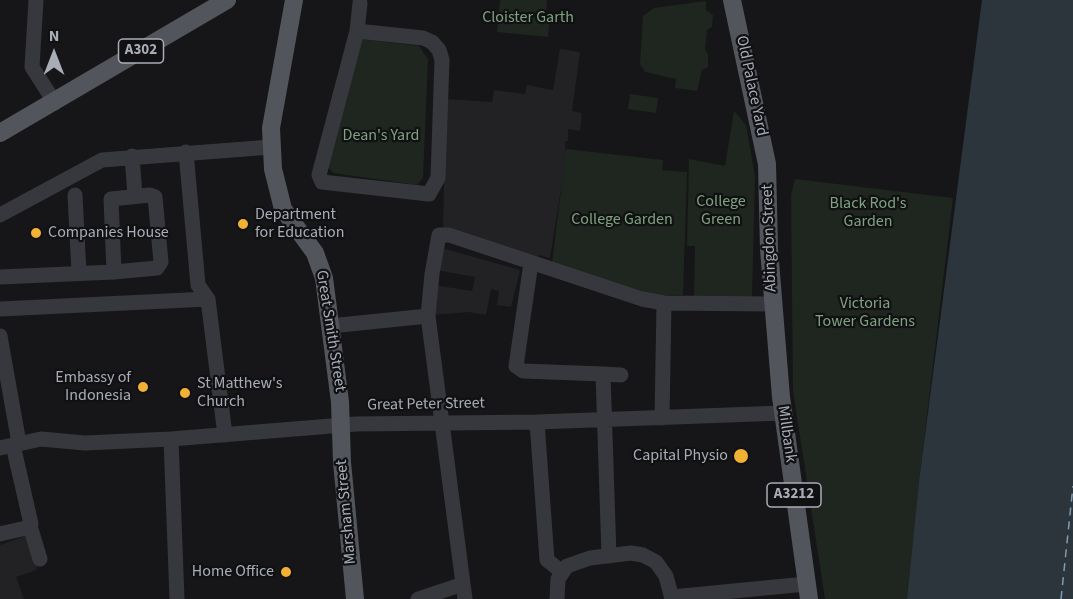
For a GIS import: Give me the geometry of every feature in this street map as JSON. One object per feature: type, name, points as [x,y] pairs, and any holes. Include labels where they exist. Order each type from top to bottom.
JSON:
[{"type":"main road","name":"A302","points":[[0,133],[55,103],[227,0]]},
{"type":"main road","name":"Great Smith Street","points":[[294,0],[271,128],[273,169],[283,210],[321,265],[341,425]]},
{"type":"main road","name":"Old Palace Yard","points":[[732,0],[753,90],[767,173]]},
{"type":"main road","name":"Abingdon Street","points":[[767,173],[772,304]]},
{"type":"main road","name":"Millbank","points":[[772,304],[783,413],[808,592]]},
{"type":"main road","name":"Marsham Street","points":[[341,425],[355,599]]},
{"type":"street","points":[[36,0],[32,66],[55,103]]},
{"type":"street","points":[[357,31],[423,38],[439,50],[442,60],[438,178],[429,194],[322,182],[319,175],[357,31],[360,3]]},
{"type":"street","points":[[0,215],[92,163],[132,156],[271,147]]},
{"type":"street","points":[[186,152],[198,285],[208,299],[225,435]]},
{"type":"street","points":[[132,156],[135,196]]},
{"type":"street","points":[[75,195],[79,273]]},
{"type":"street","points":[[0,277],[114,272],[158,268],[161,262],[155,197],[115,197],[110,203],[114,272]]},
{"type":"street","points":[[418,599],[464,592],[428,316],[432,274],[441,234],[642,299],[664,303],[772,304]]},
{"type":"street","points":[[531,263],[516,362],[518,369],[621,375]]},
{"type":"street","points":[[0,309],[208,299]]},
{"type":"street","points":[[662,418],[664,303]]},
{"type":"street","points":[[330,326],[428,316]]},
{"type":"street","points":[[0,336],[11,445],[40,559]]},
{"type":"street","points":[[603,374],[609,556]]},
{"type":"street","name":"Great Peter Street","points":[[11,445],[41,439],[85,443],[171,439],[341,425],[537,422],[783,413]]},
{"type":"street","points":[[537,422],[547,560],[562,572]]},
{"type":"street","points":[[171,439],[177,599]]},
{"type":"street","points":[[0,534],[30,526]]},
{"type":"street","points":[[557,599],[558,579],[562,572],[580,560],[631,554],[650,558],[666,576],[672,598],[808,592]]},
{"type":"shaded area","points":[[982,0],[1073,0],[1073,599],[907,599],[919,481]]},
{"type":"shaded area","points":[[560,49],[580,52],[572,111],[582,113],[580,131],[568,129],[568,141],[565,141],[566,157],[550,258],[538,255],[537,260],[443,229],[446,99],[492,102],[494,90],[525,94],[527,85],[553,90]]},
{"type":"shaded area","points":[[442,248],[520,270],[511,307],[497,305],[499,291],[491,289],[486,315],[469,312],[431,315],[434,285],[472,291],[475,277],[436,270]]},
{"type":"shaded area","points":[[28,535],[38,565],[36,570],[16,577],[24,599],[0,599],[0,545]]},
{"type":"green space","name":"Cloister Garth","points":[[500,0],[547,0],[546,12],[550,16],[548,37],[497,32]]},
{"type":"green space","points":[[706,1],[706,10],[713,15],[712,27],[707,30],[705,50],[708,54],[708,67],[702,70],[697,91],[675,88],[676,79],[645,72],[640,64],[643,16],[654,8]]},
{"type":"green space","name":"Dean's Yard","points":[[362,39],[419,46],[428,59],[423,178],[417,185],[333,173],[328,167]]},
{"type":"green space","points":[[630,94],[658,98],[656,113],[628,109]]},
{"type":"green space","name":"College Green","points":[[734,111],[746,125],[755,176],[752,297],[694,297],[695,246],[687,246],[689,159],[725,166]]},
{"type":"green space","name":"College Garden","points":[[566,149],[663,160],[662,170],[687,172],[683,295],[654,296],[552,264]]},
{"type":"green space","name":"Victoria Tower Gardens","points":[[795,179],[953,198],[907,599],[825,599],[793,391],[791,195]]},
{"type":"ferry route","points":[[1061,599],[1073,486]]},
{"type":"place","name":"Department for Education","points":[[243,224]]},
{"type":"place","name":"Companies House","points":[[36,233]]},
{"type":"place","name":"Embassy of Indonesia","points":[[143,387]]},
{"type":"place","name":"St Matthew's Church","points":[[185,393]]},
{"type":"place","name":"Capital Physio","points":[[741,456]]},
{"type":"place","name":"Home Office","points":[[286,572]]},
{"type":"park label","name":"Black Rod's Garden","points":[[868,213]]}]
